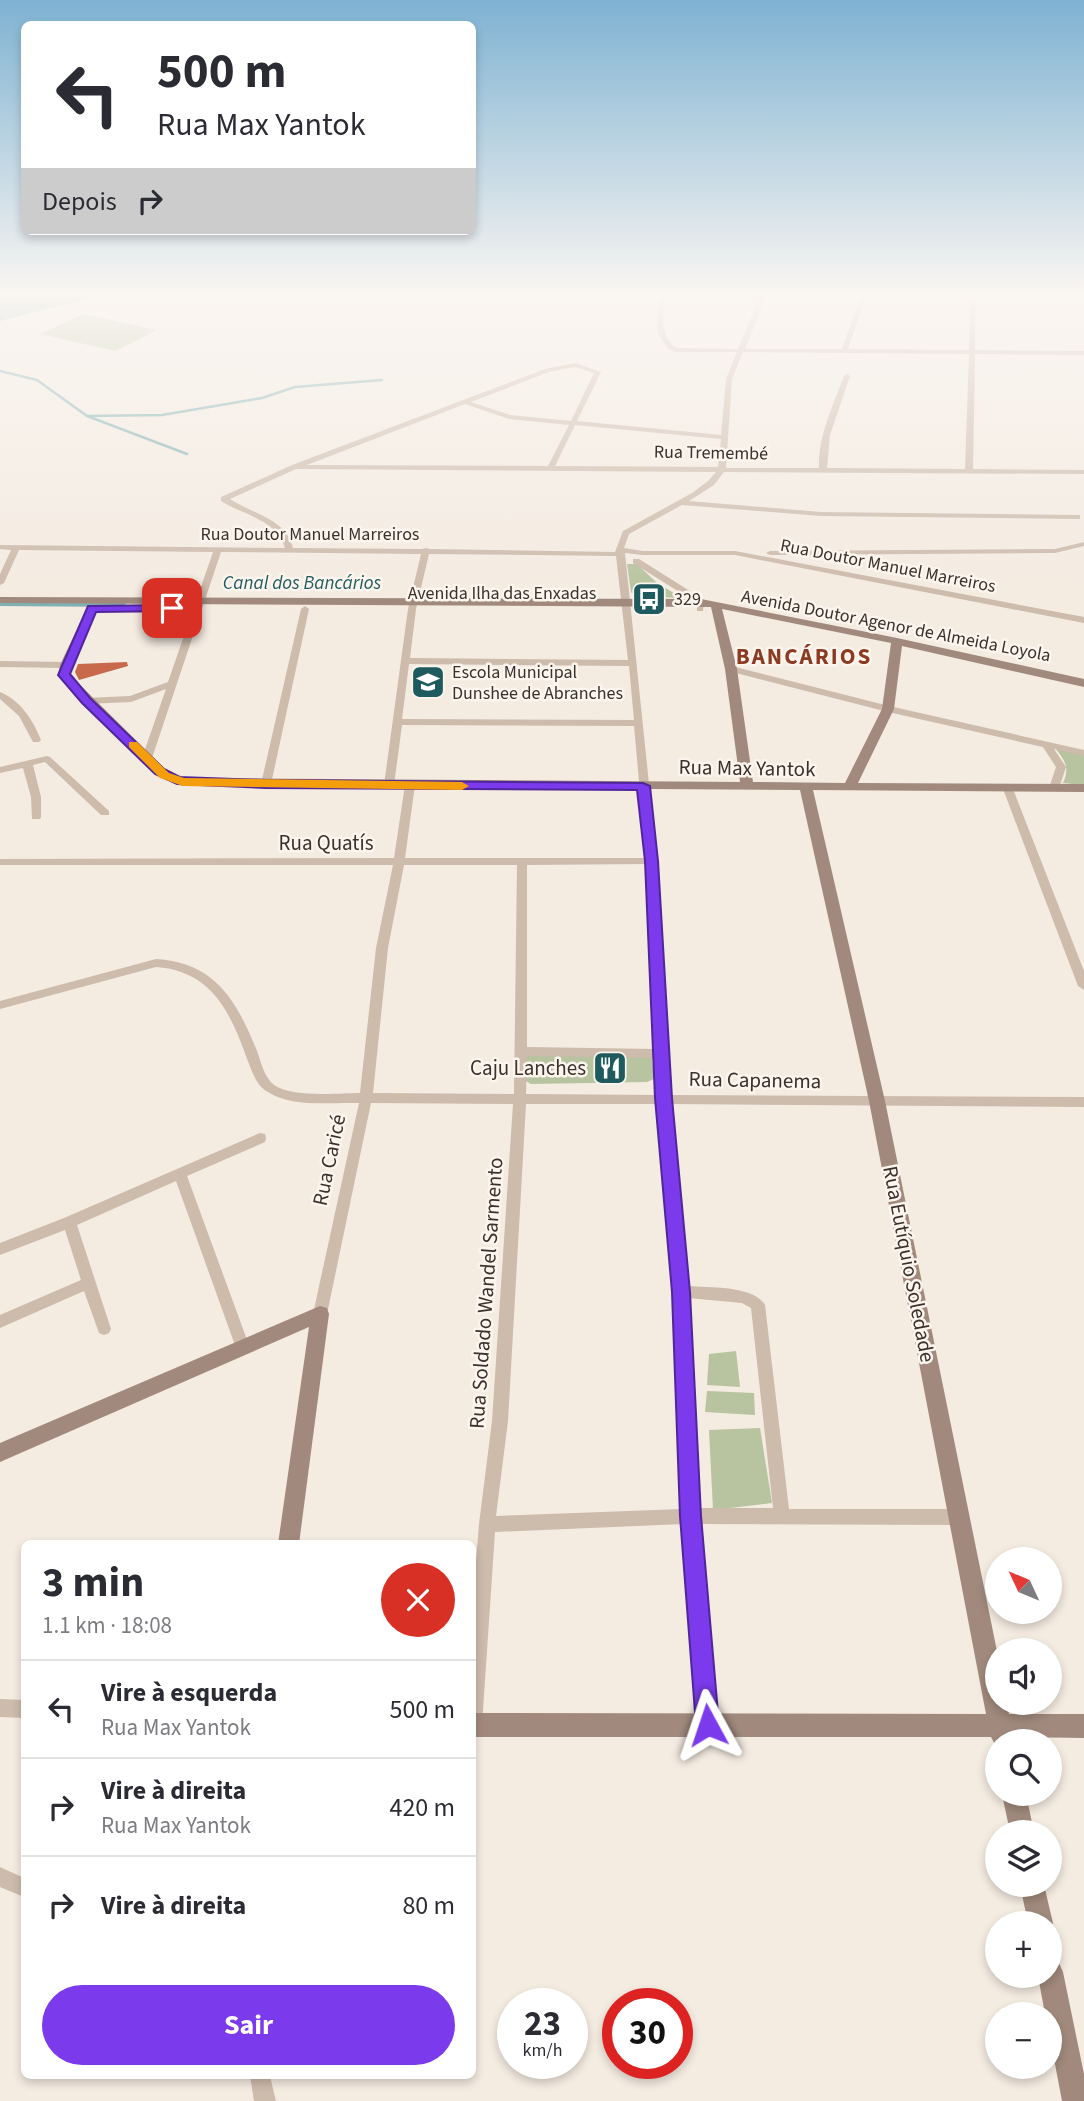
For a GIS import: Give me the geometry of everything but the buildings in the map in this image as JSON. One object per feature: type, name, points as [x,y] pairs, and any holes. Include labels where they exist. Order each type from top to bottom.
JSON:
[{"type":"street","points":[[290,550],[285,535],[253,512],[226,501],[228,496],[295,467],[491,392]]},
{"type":"street","points":[[551,468],[590,392]]},
{"type":"street","points":[[708,1725],[690,1516],[681,1292],[664,1098],[652,861],[621,554],[624,537],[640,525],[683,503],[711,483],[722,469],[728,392]]},
{"type":"street","points":[[823,471],[821,457],[841,392]]},
{"type":"street","points":[[969,472],[971,392]]},
{"type":"street","points":[[465,402],[504,417],[724,437]]},
{"type":"street","name":"Rua Tremembé","points":[[295,467],[1084,472]]},
{"type":"street","points":[[683,503],[729,504],[821,514],[1077,517]]},
{"type":"street","points":[[639,554],[631,537],[640,525]]},
{"type":"street","points":[[735,553],[838,555],[1055,551],[1084,544]]},
{"type":"street","name":"Rua Doutor Manuel Marreiros","points":[[0,547],[735,553],[1084,620]]},
{"type":"street","points":[[0,583],[16,547]]},
{"type":"street","points":[[148,758],[218,549]]},
{"type":"street","points":[[389,785],[413,605],[426,550]]},
{"type":"street","name":"Avenida Doutor Agenor de Almeida Loyola","points":[[639,554],[707,607],[897,640],[1084,683]]},
{"type":"street","points":[[829,572],[838,555]]},
{"type":"street","name":"Avenida Ilha das Enxadas","points":[[0,600],[707,607]]},
{"type":"street","name":"Avenida Ilha das Enxadas","points":[[0,608],[200,604],[305,609],[413,605]]},
{"type":"street","points":[[707,607],[731,669],[747,786]]},
{"type":"street","points":[[0,664],[66,665],[92,608]]},
{"type":"street","points":[[266,784],[305,609]]},
{"type":"street","points":[[849,788],[888,709],[897,640]]},
{"type":"street","points":[[406,661],[631,663]]},
{"type":"street","name":"Rua Max Yantok","points":[[66,665],[64,675],[86,701],[165,775],[183,782],[1084,788]]},
{"type":"street","points":[[731,669],[888,709],[1084,753]]},
{"type":"street","points":[[86,701],[131,699],[174,683]]},
{"type":"street","points":[[0,695],[14,703],[28,718],[36,740]]},
{"type":"street","points":[[397,722],[638,723]]},
{"type":"street","points":[[1045,744],[1061,767],[1054,788]]},
{"type":"street","points":[[0,771],[47,759],[105,813]]},
{"type":"street","points":[[27,763],[36,797],[36,817]]},
{"type":"street","name":"Rua Caricé","points":[[289,1540],[320,1314],[366,1098],[382,948],[399,863],[410,785]]},
{"type":"street","name":"Rua Eutíquio Soledade","points":[[806,788],[877,1101],[1001,1729]]},
{"type":"street","points":[[1008,789],[1084,986]]},
{"type":"street","name":"Rua Quatís","points":[[0,862],[652,861]]},
{"type":"street","name":"Rua Soldado Wandel Sarmento","points":[[476,1682],[487,1524],[500,1421],[520,1098],[522,863]]},
{"type":"street","name":"Rua Capanema","points":[[0,1005],[156,963],[175,962],[192,967],[208,977],[241,1028],[262,1079],[272,1089],[286,1095],[366,1098],[1084,1102]]},
{"type":"street","points":[[519,1051],[663,1054]]},
{"type":"street","points":[[0,1249],[69,1222],[260,1138]]},
{"type":"street","points":[[180,1174],[243,1348]]},
{"type":"street","points":[[69,1222],[104,1329]]},
{"type":"street","points":[[0,1322],[90,1282]]},
{"type":"street","points":[[681,1292],[744,1297],[758,1304],[782,1516]]},
{"type":"street","points":[[0,1453],[320,1314]]},
{"type":"street","points":[[487,1524],[690,1516],[960,1517]]},
{"type":"street","points":[[0,1708],[21,1709]]},
{"type":"street","points":[[476,1725],[708,1725],[985,1733]]},
{"type":"street","points":[[1049,1729],[1084,1726]]},
{"type":"street","points":[[0,1877],[21,1887]]},
{"type":"street","points":[[1053,1988],[1076,2101]]},
{"type":"street","points":[[261,2079],[265,2101]]},
{"type":"green space","points":[[627,564],[637,564],[657,583],[682,598],[635,596],[631,592]]},
{"type":"green space","points":[[1055,748],[1084,755],[1084,785],[1063,783],[1065,764]]},
{"type":"green space","points":[[647,1054],[652,1058],[654,1079],[647,1082],[531,1084],[524,1080],[526,1055]]},
{"type":"green space","points":[[736,1351],[740,1387],[707,1385],[709,1354]]},
{"type":"green space","points":[[707,1391],[754,1393],[755,1415],[705,1412]]},
{"type":"green space","points":[[760,1428],[772,1503],[713,1510],[709,1430]]},
{"type":"waterway","points":[[54,392],[87,416]]},
{"type":"waterway","points":[[87,416],[162,415],[262,398],[280,392]]},
{"type":"waterway","points":[[87,416],[187,454]]},
{"type":"waterway","name":"Canal dos Bancários","points":[[0,603],[121,604]]},
{"type":"slow traffic","points":[[133,745],[165,775],[183,782],[462,786]]},
{"type":"place","name":"329","points":[[649,599]]},
{"type":"place","name":"Escola Municipal Dunshee de Abranches","points":[[428,682]]},
{"type":"place","name":"Caju Lanches","points":[[610,1068]]},
{"type":"district","name":"BANCÁRIOS","points":[[804,656]]},
{"type":"route","points":[[172,608],[92,608],[64,675],[86,701],[160,771],[177,780],[266,784],[643,786],[652,861],[664,1098],[681,1292],[690,1516],[708,1725]]}]
